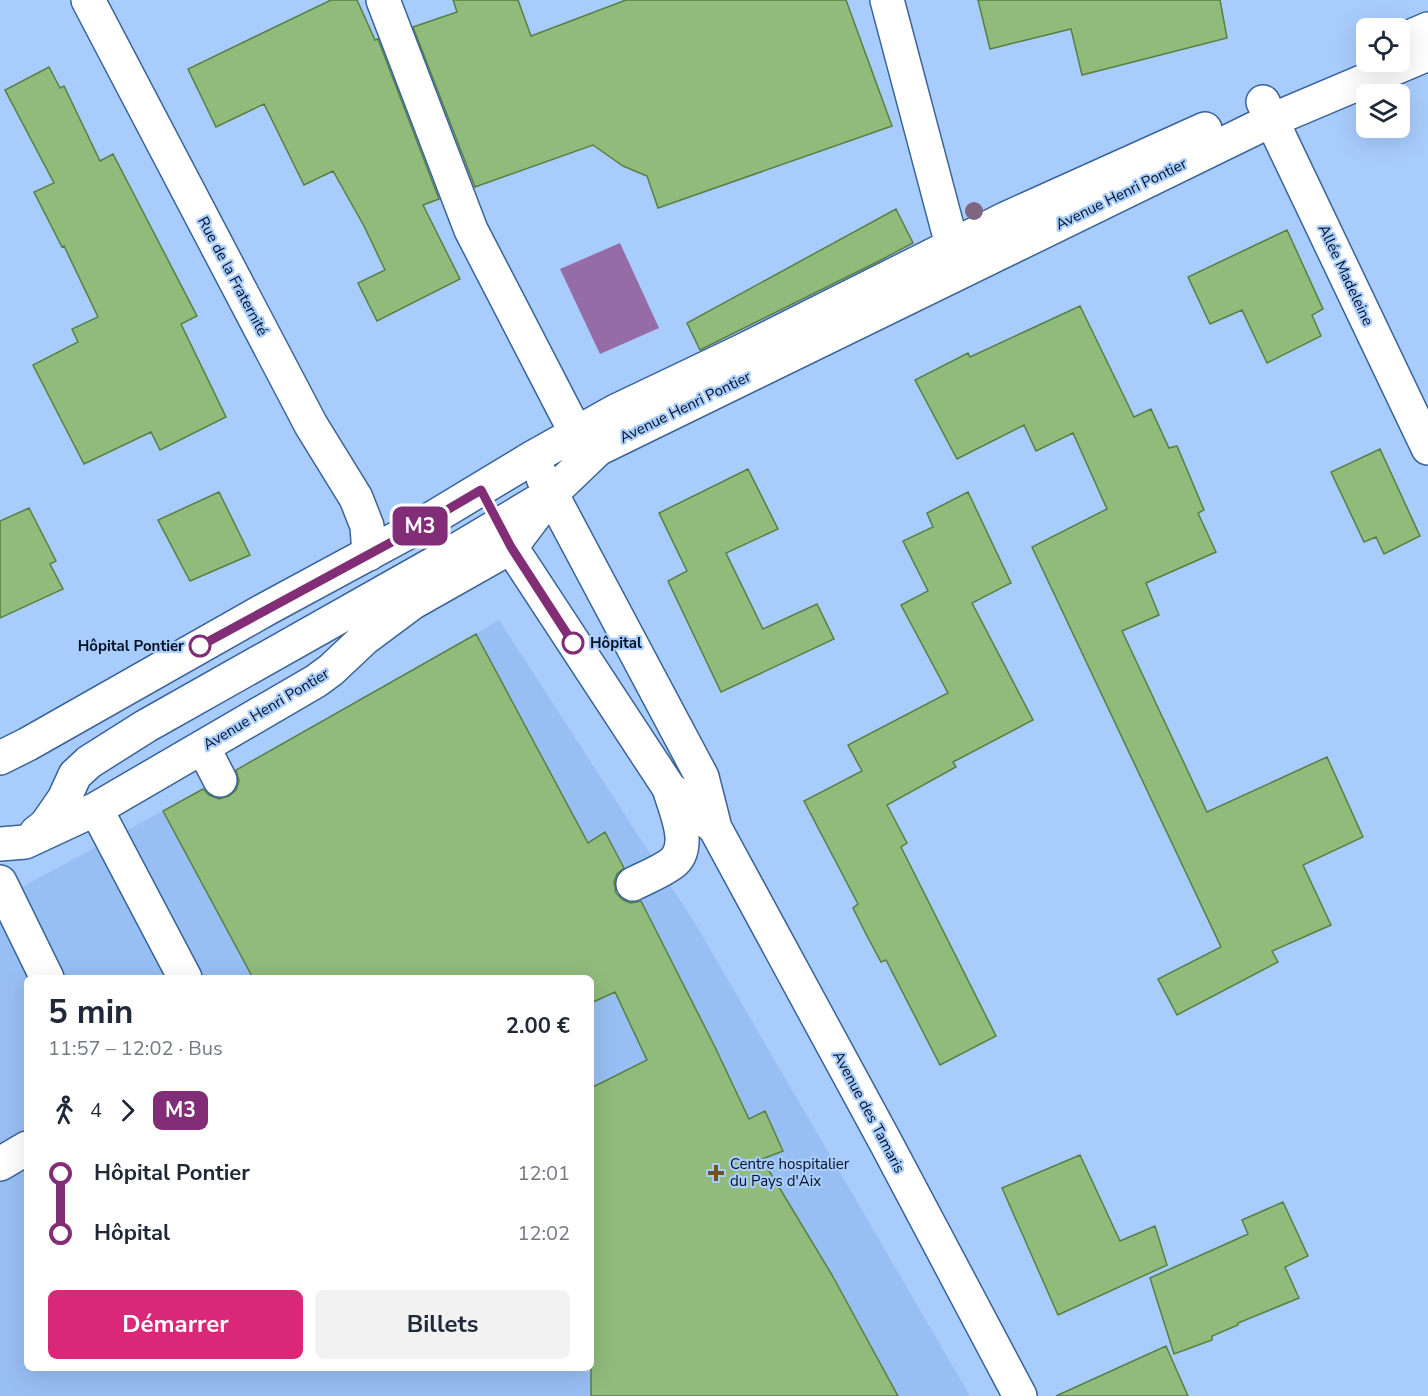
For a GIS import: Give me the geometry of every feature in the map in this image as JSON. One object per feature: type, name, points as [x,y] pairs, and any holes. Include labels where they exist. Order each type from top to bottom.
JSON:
[{"type":"street","name":"Rue de la Fraternité","points":[[88,0],[311,424],[356,498],[367,526],[369,554]]},
{"type":"street","points":[[383,0],[471,230],[516,332],[576,433]]},
{"type":"street","points":[[887,0],[952,245]]},
{"type":"street","points":[[1410,37],[1428,29]]},
{"type":"street","name":"Avenue Henri Pontier","points":[[0,758],[369,554],[616,411],[742,351],[952,245],[1005,219],[1268,111],[1428,54]]},
{"type":"street","name":"Avenue Henri Pontier","points":[[13,843],[96,809],[316,681],[365,638],[505,536],[598,449],[1268,111],[1356,62]]},
{"type":"street","name":"Allée Madeleine","points":[[1268,111],[1428,448]]},
{"type":"street","name":"Avenue des Tamaris","points":[[532,458],[702,777],[715,828],[1020,1396]]},
{"type":"street","name":"Avenue des Tamaris","points":[[481,490],[505,536],[669,788],[715,828]]},
{"type":"street","points":[[13,843],[46,825],[64,799],[75,775],[89,762],[146,726],[435,562],[505,536]]},
{"type":"street","points":[[268,608],[299,619],[311,632],[318,652],[316,681]]},
{"type":"street","points":[[0,775],[93,726],[100,702]]},
{"type":"street","points":[[203,747],[220,780]]},
{"type":"street","points":[[633,884],[673,863],[681,853],[683,839],[669,788]]},
{"type":"street","points":[[96,809],[183,975]]},
{"type":"street","points":[[0,882],[46,975]]},
{"type":"street","points":[[0,1164],[24,1150]]},
{"type":"shaded area","points":[[620,243],[659,328],[600,354],[560,269]]},
{"type":"shaded area","name":"Centre hospitalier du Pays d'Aix","points":[[499,620],[696,925],[970,1396],[0,1396],[0,899],[220,780]]},
{"type":"building","points":[[331,0],[357,0],[375,40],[378,39],[439,199],[423,205],[460,279],[377,321],[358,283],[385,270],[364,226],[333,171],[304,185],[264,104],[216,127],[188,69]]},
{"type":"building","points":[[453,0],[518,0],[531,36],[626,0],[846,0],[892,126],[658,208],[647,176],[623,166],[593,145],[475,187],[413,27],[457,12]]},
{"type":"building","points":[[978,0],[1220,0],[1227,38],[1082,75],[1071,29],[990,49]]},
{"type":"building","points":[[49,67],[60,88],[64,86],[100,161],[113,154],[197,316],[181,324],[226,417],[160,450],[151,432],[84,464],[33,365],[78,342],[72,329],[98,317],[64,246],[62,247],[34,192],[54,183],[5,90]]},
{"type":"building","points":[[896,209],[913,243],[700,350],[687,323]]},
{"type":"building","points":[[1287,230],[1323,309],[1312,315],[1321,336],[1267,363],[1242,310],[1210,324],[1188,277]]},
{"type":"building","points":[[1080,306],[1134,417],[1151,409],[1169,448],[1177,446],[1204,510],[1198,513],[1216,552],[1146,583],[1159,615],[1122,631],[1207,812],[1327,757],[1363,837],[1303,865],[1331,925],[1272,951],[1278,962],[1177,1015],[1158,979],[1221,947],[1032,547],[1107,509],[1073,433],[1036,451],[1024,425],[957,459],[915,380],[968,353],[970,357]]},
{"type":"building","points":[[1380,449],[1420,536],[1384,554],[1376,537],[1364,542],[1331,472]]},
{"type":"building","points":[[748,469],[778,529],[726,553],[763,629],[817,604],[834,639],[721,692],[668,581],[687,571],[659,513]]},
{"type":"building","points":[[219,492],[250,555],[190,581],[158,520]]},
{"type":"building","points":[[968,492],[1011,583],[972,603],[1033,720],[953,762],[956,767],[887,805],[907,843],[901,847],[996,1036],[940,1065],[886,960],[881,962],[867,936],[853,908],[858,904],[804,801],[862,771],[848,745],[948,693],[901,605],[928,591],[903,541],[933,527],[927,513]]},
{"type":"building","points":[[29,508],[56,561],[50,564],[63,589],[0,618],[0,521]]},
{"type":"building","name":"Centre hospitalier du Pays d'Aix","points":[[476,634],[588,843],[605,832],[624,868],[617,874],[614,882],[616,893],[623,900],[631,903],[641,901],[749,1119],[765,1111],[783,1151],[762,1159],[832,1275],[898,1396],[591,1396],[591,1371],[594,1371],[594,1086],[647,1060],[615,992],[594,1002],[594,975],[251,975],[163,811],[203,789],[209,795],[219,799],[229,796],[236,790],[239,781],[236,770]]},
{"type":"building","points":[[1080,1155],[1120,1241],[1155,1226],[1167,1265],[1058,1315],[1002,1188]]},
{"type":"building","points":[[1283,1202],[1308,1256],[1285,1267],[1299,1298],[1238,1323],[1212,1336],[1212,1340],[1174,1354],[1150,1278],[1248,1234],[1242,1220]]},
{"type":"building","points":[[1166,1346],[1188,1396],[1056,1396]]},
{"type":"bus line","name":"M3","points":[[200,646],[401,537],[481,490],[511,547],[573,643]]},
{"type":"place","name":"Hôpital","points":[[573,643]]},
{"type":"place","name":"Hôpital Pontier","points":[[200,646]]},
{"type":"place","name":"Centre hospitalier du Pays d'Aix","points":[[716,1173]]}]
